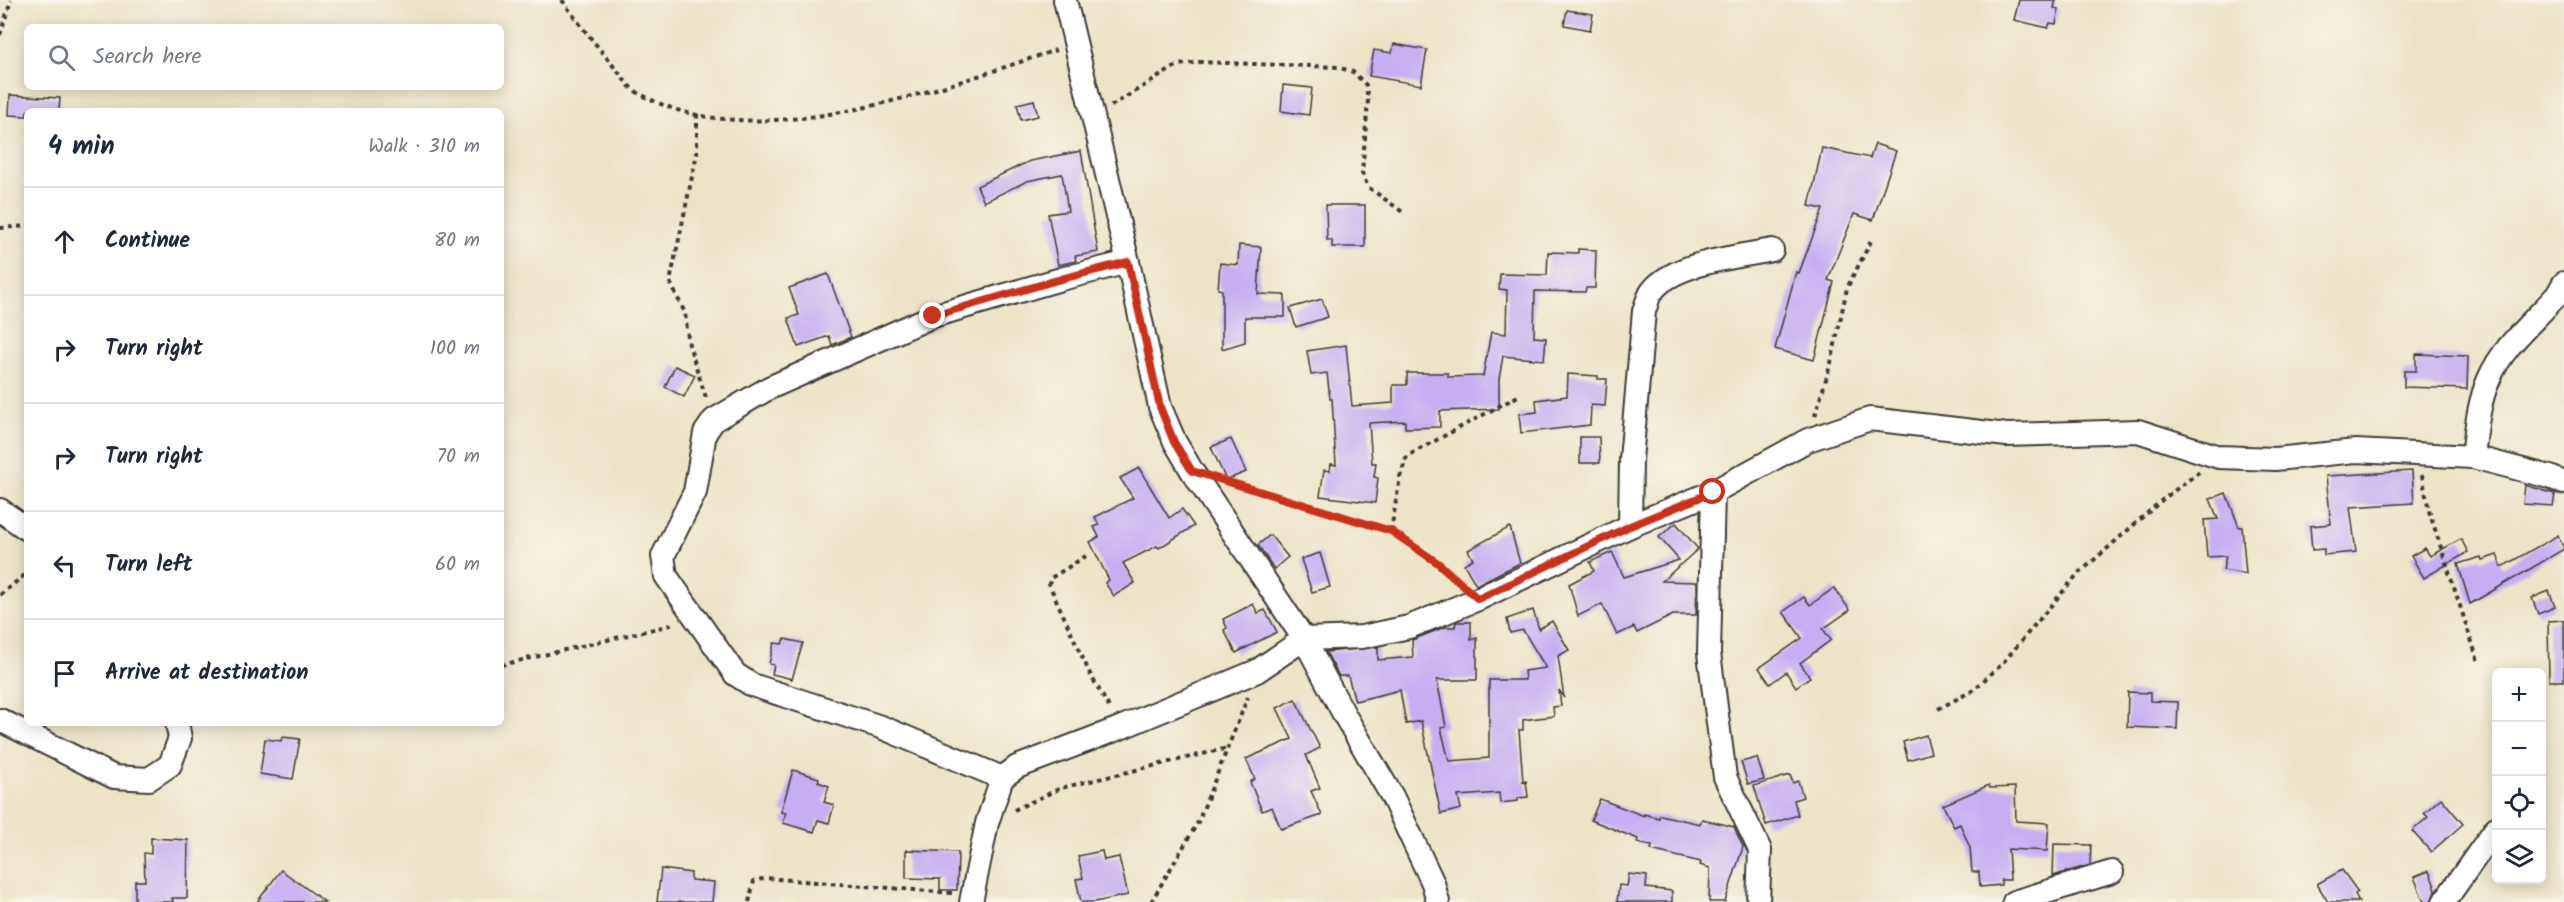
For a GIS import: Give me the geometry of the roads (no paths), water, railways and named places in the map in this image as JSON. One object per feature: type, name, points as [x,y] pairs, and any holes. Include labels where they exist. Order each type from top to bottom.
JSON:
[{"type":"street","points":[[1065,0],[1160,407],[1174,442],[1304,639],[1345,716],[1392,796],[1433,883],[1438,902]]},
{"type":"street","points":[[1630,526],[1631,460],[1643,323],[1651,291],[1667,277],[1702,265],[1772,250]]},
{"type":"street","points":[[1002,778],[881,727],[752,685],[735,674],[666,576],[663,556],[695,492],[705,434],[714,420],[769,388],[933,316],[1128,262]]},
{"type":"street","points":[[2473,458],[2480,409],[2488,379],[2500,358],[2557,295],[2564,283]]},
{"type":"street","points":[[972,899],[987,823],[1002,778],[1017,767],[1120,728],[1257,670],[1304,639],[1362,637],[1409,627],[1478,599],[1630,526],[1713,492],[1808,440],[1870,419],[2007,435],[2138,431],[2219,457],[2275,459],[2356,451],[2423,453],[2473,458],[2550,477],[2564,483]]},
{"type":"street","points":[[1713,492],[1709,653],[1725,777],[1760,850],[1758,902]]},
{"type":"street","points":[[0,510],[24,527]]},
{"type":"street","points":[[0,720],[114,777],[149,779],[170,765],[180,738],[178,726]]},
{"type":"street","points":[[2444,902],[2495,830]]},
{"type":"street","points":[[2014,902],[2112,872]]}]
